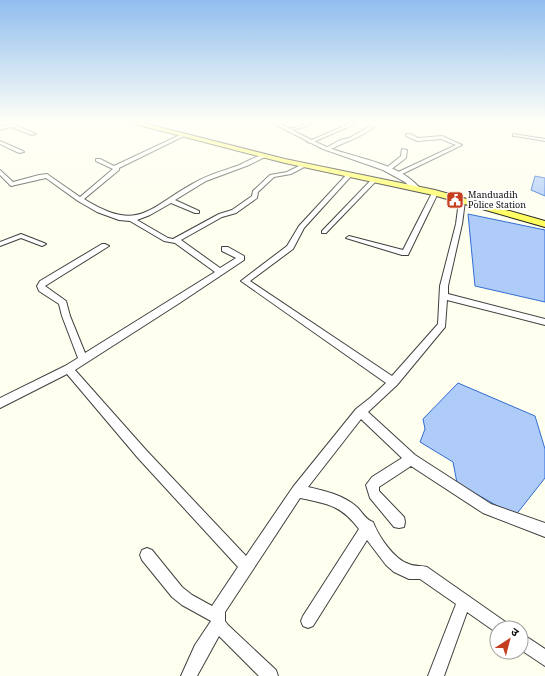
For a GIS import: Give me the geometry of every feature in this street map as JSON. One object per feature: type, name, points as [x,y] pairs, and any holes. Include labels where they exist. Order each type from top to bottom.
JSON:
[{"type":"main road","points":[[257,155],[414,186],[545,224]]},
{"type":"main road","points":[[272,155],[414,186],[545,221]]},
{"type":"street","points":[[98,160],[116,167],[143,155]]},
{"type":"street","points":[[345,155],[387,170],[414,186]]},
{"type":"street","points":[[387,170],[404,157],[404,155]]},
{"type":"street","points":[[396,175],[440,155]]},
{"type":"street","points":[[131,219],[171,201],[208,178],[247,164],[263,156]]},
{"type":"street","points":[[0,172],[11,184],[18,184],[42,176],[48,176],[80,200],[116,217],[131,219],[166,240],[176,240],[221,215],[226,216],[255,197],[255,192],[272,176],[289,173],[305,165]]},
{"type":"street","points":[[80,200],[117,170],[116,167]]},
{"type":"street","points":[[350,174],[301,227],[290,247],[245,281],[393,382]]},
{"type":"street","points":[[324,232],[375,179]]},
{"type":"street","points":[[349,238],[405,253],[435,193]]},
{"type":"street","points":[[171,201],[197,212]]},
{"type":"street","points":[[189,676],[217,620],[218,610],[297,491],[360,412],[374,401],[393,382],[442,325],[444,286],[459,224],[462,201]]},
{"type":"street","points":[[0,244],[22,236],[42,244]]},
{"type":"street","points":[[176,240],[220,272]]},
{"type":"street","points":[[83,359],[66,316],[63,303],[40,286],[105,246]]},
{"type":"street","points":[[0,403],[68,369],[175,302],[240,258],[225,249]]},
{"type":"street","points":[[444,296],[545,322]]},
{"type":"street","points":[[68,369],[142,454],[246,566]]},
{"type":"street","points":[[360,412],[412,459],[487,508],[545,530]]},
{"type":"street","points":[[399,522],[374,494],[372,486],[376,480],[412,459]]},
{"type":"street","points":[[297,491],[334,499],[345,505],[368,528],[381,548],[398,566],[407,571],[422,572],[491,620]]},
{"type":"street","points":[[308,621],[368,528]]},
{"type":"street","points":[[147,555],[177,592],[217,620],[270,676]]},
{"type":"street","points":[[436,676],[464,601]]},
{"type":"street","points":[[529,647],[545,658]]},
{"type":"water","points":[[535,176],[545,178],[545,196],[531,190]]},
{"type":"water","points":[[468,214],[545,230],[545,302],[475,286]]},
{"type":"water","points":[[458,383],[535,416],[545,449],[545,478],[515,516],[457,483],[453,462],[420,442],[425,429],[423,419]]},
{"type":"place","name":"Manduadih Police Station","points":[[455,200]]}]
